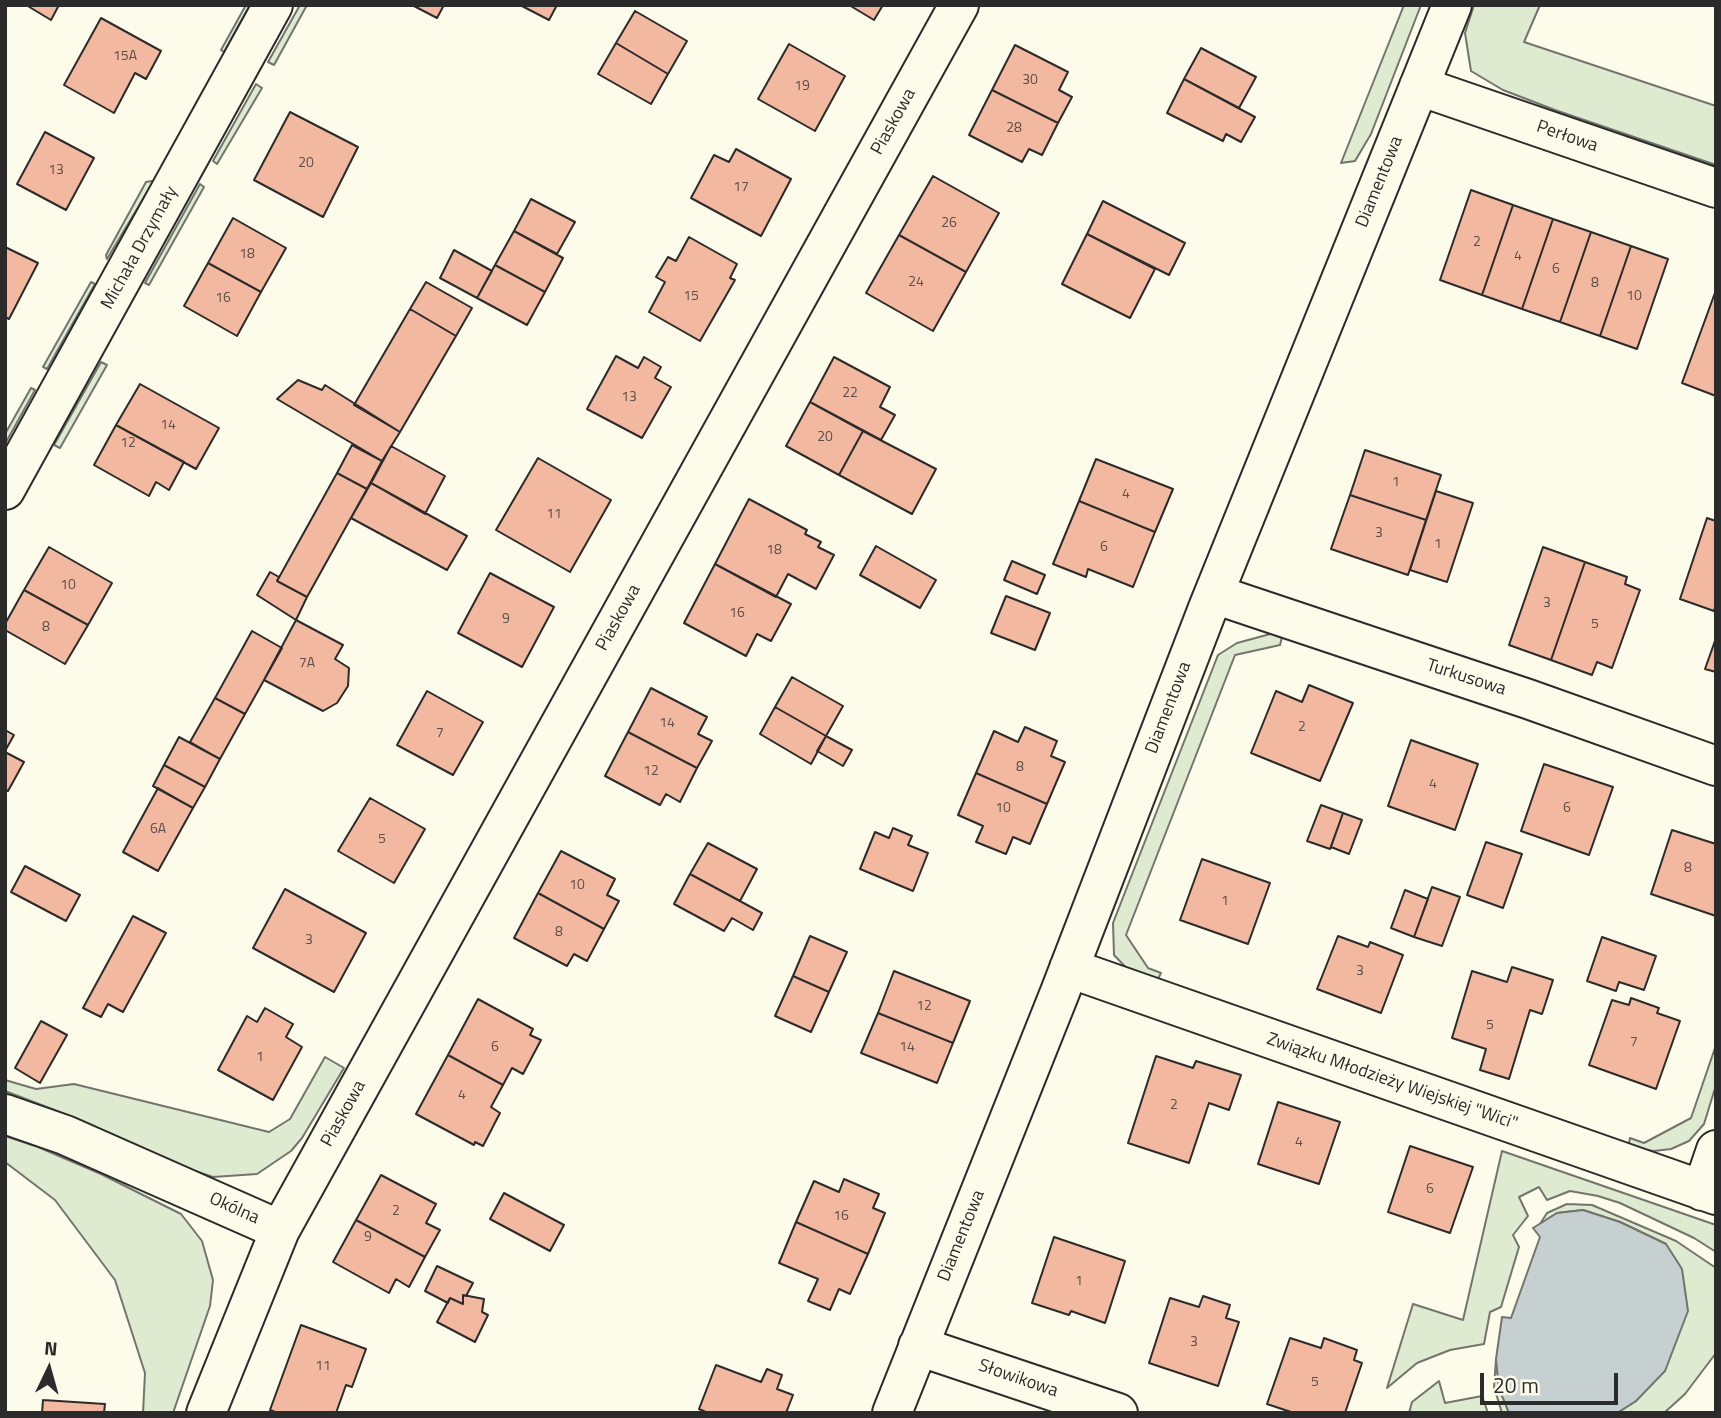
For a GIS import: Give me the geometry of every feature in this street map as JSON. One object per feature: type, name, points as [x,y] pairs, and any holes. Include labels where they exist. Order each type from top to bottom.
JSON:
[{"type":"street","name":"Michała Drzymały","points":[[5,490],[273,5]]},
{"type":"street","name":"Piaskowa","points":[[280,1230],[959,5]]},
{"type":"street","name":"Diamentowa","points":[[892,1413],[1214,594],[1452,5]]},
{"type":"street","name":"Perłowa","points":[[1419,86],[1716,188]]},
{"type":"street","name":"Turkusowa","points":[[1214,594],[1528,699],[1716,766]]},
{"type":"street","name":"Związku Młodzieży Wiejskiej \"Wici\"","points":[[1069,968],[1709,1193]]},
{"type":"street","name":"Okólna","points":[[5,1114],[65,1135],[280,1230],[205,1413]]},
{"type":"street","points":[[1709,1193],[1716,1150]]},
{"type":"street","name":"Słowikowa","points":[[918,1346],[1118,1413]]},
{"type":"green space","points":[[246,5],[250,5],[224,52],[221,50]]},
{"type":"green space","points":[[300,5],[307,5],[274,65],[268,62]]},
{"type":"green space","points":[[1404,5],[1421,5],[1371,134],[1355,161],[1341,163]]},
{"type":"green space","points":[[1474,5],[1540,5],[1524,42],[1716,106],[1716,165],[1555,110],[1503,90],[1471,71],[1465,33]]},
{"type":"green space","points":[[256,84],[262,88],[217,164],[213,161]]},
{"type":"green space","points":[[152,181],[107,259],[106,255],[146,182]]},
{"type":"green space","points":[[200,184],[204,187],[149,285],[145,283]]},
{"type":"green space","points":[[91,282],[95,284],[47,369],[43,367]]},
{"type":"green space","points":[[101,362],[107,365],[60,448],[54,445]]},
{"type":"green space","points":[[31,388],[35,390],[5,444],[5,434]]},
{"type":"green space","points":[[1283,633],[1280,645],[1235,655],[1126,935],[1148,968],[1161,973],[1156,983],[1134,976],[1114,955],[1113,923],[1218,655],[1237,643]]},
{"type":"green space","points":[[1716,1045],[1716,1085],[1704,1124],[1689,1141],[1671,1149],[1654,1151],[1628,1148],[1630,1138],[1644,1143],[1691,1118]]},
{"type":"green space","points":[[325,1057],[344,1068],[302,1138],[291,1151],[257,1174],[213,1177],[5,1091],[5,1080],[36,1089],[74,1084],[269,1132],[290,1119]]},
{"type":"green space","points":[[5,1136],[101,1174],[181,1214],[202,1241],[213,1280],[210,1306],[173,1413],[143,1413],[145,1373],[115,1280],[55,1200],[5,1162]]},
{"type":"green space","points":[[1502,1151],[1716,1225],[1716,1252],[1694,1238],[1620,1203],[1570,1191],[1547,1200],[1539,1187],[1519,1197],[1528,1216],[1513,1235],[1519,1247],[1501,1307],[1490,1312],[1484,1344],[1450,1350],[1417,1363],[1387,1388],[1413,1304],[1463,1320]]},
{"type":"green space","points":[[1567,1204],[1592,1205],[1676,1241],[1716,1268],[1716,1353],[1685,1394],[1664,1413],[1617,1413],[1636,1401],[1666,1244],[1620,1222],[1583,1210],[1557,1213],[1540,1224],[1547,1213]]},
{"type":"green space","points":[[1496,1359],[1499,1388],[1509,1413],[1502,1413],[1494,1387]]},
{"type":"green space","points":[[1439,1381],[1445,1403],[1482,1396],[1488,1413],[1409,1413],[1412,1402]]},
{"type":"shaded area","points":[[1583,1210],[1620,1222],[1666,1244],[1682,1269],[1688,1311],[1665,1371],[1636,1401],[1617,1413],[1509,1413],[1499,1388],[1496,1359],[1502,1317],[1511,1318],[1540,1237],[1533,1228],[1557,1213]]},
{"type":"building","points":[[26,5],[59,5],[51,20]]},
{"type":"building","points":[[412,5],[444,5],[437,18]]},
{"type":"building","points":[[520,5],[557,5],[549,20]]},
{"type":"building","points":[[849,5],[883,5],[874,20]]},
{"type":"building","points":[[635,11],[687,41],[668,74],[616,43]]},
{"type":"building","points":[[101,18],[161,51],[146,79],[135,73],[114,113],[64,85]]},
{"type":"building","points":[[616,43],[668,74],[651,104],[598,74]]},
{"type":"building","points":[[789,44],[845,76],[815,131],[758,99]]},
{"type":"building","points":[[1015,45],[1068,72],[1059,90],[1072,97],[1058,123],[992,90]]},
{"type":"building","points":[[1201,48],[1256,77],[1239,108],[1184,79]]},
{"type":"building","points":[[1184,79],[1255,117],[1241,142],[1226,134],[1223,141],[1167,113]]},
{"type":"building","points":[[992,90],[1058,123],[1042,155],[1029,149],[1022,162],[969,135]]},
{"type":"building","points":[[290,112],[358,147],[323,217],[254,180]]},
{"type":"building","points":[[45,132],[94,158],[66,210],[17,184]]},
{"type":"building","points":[[736,149],[791,179],[761,236],[691,198],[714,155],[729,162]]},
{"type":"building","points":[[933,176],[999,213],[966,272],[899,235]]},
{"type":"building","points":[[1471,190],[1513,205],[1482,295],[1440,280]]},
{"type":"building","points":[[531,199],[575,222],[557,254],[514,231]]},
{"type":"building","points":[[1103,201],[1185,243],[1169,275],[1087,234]]},
{"type":"building","points":[[1513,205],[1553,219],[1522,309],[1482,295]]},
{"type":"building","points":[[233,218],[286,248],[261,292],[208,263]]},
{"type":"building","points":[[1553,219],[1591,232],[1560,322],[1522,309]]},
{"type":"building","points":[[514,231],[563,258],[545,292],[495,265]]},
{"type":"building","points":[[1591,232],[1631,246],[1600,336],[1560,322]]},
{"type":"building","points":[[1087,234],[1155,269],[1130,318],[1062,284]]},
{"type":"building","points":[[899,235],[966,272],[933,331],[866,293]]},
{"type":"building","points":[[689,237],[737,264],[730,278],[735,280],[700,341],[649,312],[665,282],[656,277],[668,257],[676,261]]},
{"type":"building","points":[[1631,246],[1668,259],[1637,349],[1600,336]]},
{"type":"building","points":[[5,247],[38,263],[9,319],[5,317]]},
{"type":"building","points":[[454,250],[492,271],[477,298],[440,278]]},
{"type":"building","points":[[208,263],[261,292],[237,336],[184,306]]},
{"type":"building","points":[[495,265],[545,292],[527,325],[477,298]]},
{"type":"building","points":[[426,282],[472,308],[456,336],[410,309]]},
{"type":"building","points":[[1716,290],[1716,396],[1682,383]]},
{"type":"building","points":[[410,309],[456,336],[400,432],[354,405]]},
{"type":"building","points":[[616,356],[638,368],[644,357],[661,367],[655,378],[671,387],[642,438],[587,409]]},
{"type":"building","points":[[834,357],[890,387],[880,407],[895,415],[881,440],[810,402]]},
{"type":"building","points":[[298,380],[322,390],[325,385],[400,432],[382,461],[277,399]]},
{"type":"building","points":[[140,384],[219,428],[196,469],[116,425]]},
{"type":"building","points":[[810,402],[863,431],[839,475],[786,446]]},
{"type":"building","points":[[116,425],[184,462],[169,490],[156,482],[149,496],[94,465]]},
{"type":"building","points":[[863,431],[936,469],[912,514],[839,475]]},
{"type":"building","points":[[352,445],[382,461],[367,489],[337,473]]},
{"type":"building","points":[[391,446],[445,476],[425,514],[371,483]]},
{"type":"building","points":[[1365,450],[1441,475],[1426,520],[1350,495]]},
{"type":"building","points":[[538,458],[611,500],[570,572],[496,530]]},
{"type":"building","points":[[1096,459],[1173,489],[1155,532],[1079,501]]},
{"type":"building","points":[[337,473],[367,489],[307,597],[277,581]]},
{"type":"building","points":[[371,483],[467,536],[447,570],[351,518]]},
{"type":"building","points":[[1436,491],[1473,503],[1447,582],[1410,570]]},
{"type":"building","points":[[1350,495],[1426,520],[1408,575],[1331,549]]},
{"type":"building","points":[[749,499],[807,530],[805,534],[821,542],[818,547],[834,555],[816,589],[788,574],[776,597],[715,564]]},
{"type":"building","points":[[1079,501],[1155,532],[1133,587],[1088,569],[1086,577],[1053,564]]},
{"type":"building","points":[[1707,518],[1716,521],[1714,611],[1680,599]]},
{"type":"building","points":[[876,546],[936,580],[920,608],[860,575]]},
{"type":"building","points":[[49,547],[112,583],[88,625],[24,590]]},
{"type":"building","points":[[1543,547],[1585,562],[1551,660],[1509,645]]},
{"type":"building","points":[[1012,561],[1045,575],[1037,594],[1004,580]]},
{"type":"building","points":[[1585,562],[1627,577],[1625,584],[1640,590],[1612,668],[1597,662],[1592,675],[1551,660]]},
{"type":"building","points":[[715,564],[791,604],[771,641],[757,634],[746,656],[684,623]]},
{"type":"building","points":[[270,572],[279,577],[277,581],[307,597],[296,620],[257,595]]},
{"type":"building","points":[[490,573],[554,607],[522,667],[458,633]]},
{"type":"building","points":[[24,590],[88,625],[65,664],[5,630],[5,624]]},
{"type":"building","points":[[1006,596],[1050,613],[1035,650],[991,633]]},
{"type":"building","points":[[296,620],[343,645],[335,659],[349,668],[348,686],[337,703],[323,711],[264,680]]},
{"type":"building","points":[[252,631],[282,648],[245,714],[215,698]]},
{"type":"building","points":[[1716,638],[1716,672],[1705,669]]},
{"type":"building","points":[[792,677],[843,706],[826,736],[775,707]]},
{"type":"building","points":[[1309,685],[1353,703],[1320,781],[1251,753],[1276,691],[1302,702]]},
{"type":"building","points":[[651,688],[707,717],[698,734],[712,741],[697,768],[628,732]]},
{"type":"building","points":[[427,691],[483,722],[453,775],[397,745]]},
{"type":"building","points":[[215,698],[245,714],[220,759],[190,742]]},
{"type":"building","points":[[775,707],[826,736],[811,764],[760,734]]},
{"type":"building","points":[[1025,727],[1057,741],[1051,756],[1065,762],[1047,804],[976,773],[994,731],[1018,742]]},
{"type":"building","points":[[5,730],[14,735],[5,751]]},
{"type":"building","points":[[628,732],[697,768],[680,802],[666,794],[660,805],[605,776]]},
{"type":"building","points":[[826,736],[852,750],[843,766],[817,751]]},
{"type":"building","points":[[179,737],[220,759],[205,787],[164,765]]},
{"type":"building","points":[[1411,740],[1478,764],[1455,830],[1388,806]]},
{"type":"building","points":[[5,752],[24,762],[8,791],[5,790]]},
{"type":"building","points":[[1544,764],[1613,787],[1589,855],[1521,831]]},
{"type":"building","points":[[164,765],[205,787],[193,808],[153,786]]},
{"type":"building","points":[[976,773],[1047,804],[1030,844],[1013,837],[1006,854],[976,842],[983,826],[958,815]]},
{"type":"building","points":[[158,788],[193,808],[158,871],[123,852]]},
{"type":"building","points":[[370,798],[425,829],[394,883],[338,851]]},
{"type":"building","points":[[1321,805],[1343,813],[1330,849],[1307,841]]},
{"type":"building","points":[[1343,813],[1362,820],[1349,854],[1331,847]]},
{"type":"building","points":[[893,828],[912,836],[908,845],[928,853],[913,891],[860,869],[875,832],[889,838]]},
{"type":"building","points":[[1672,830],[1716,844],[1716,916],[1651,894]]},
{"type":"building","points":[[1486,842],[1522,854],[1503,908],[1467,895]]},
{"type":"building","points":[[708,843],[757,869],[740,901],[690,874]]},
{"type":"building","points":[[561,851],[615,879],[607,895],[619,901],[604,929],[538,893]]},
{"type":"building","points":[[1202,859],[1270,883],[1248,944],[1180,920]]},
{"type":"building","points":[[25,866],[80,895],[66,921],[11,892]]},
{"type":"building","points":[[690,874],[762,913],[753,930],[732,918],[724,931],[674,904]]},
{"type":"building","points":[[1432,887],[1460,897],[1442,946],[1414,937]]},
{"type":"building","points":[[285,889],[366,933],[334,992],[253,948]]},
{"type":"building","points":[[1405,890],[1428,899],[1414,937],[1391,928]]},
{"type":"building","points":[[538,893],[604,929],[587,961],[574,954],[567,966],[514,938]]},
{"type":"building","points":[[133,916],[166,933],[123,1012],[108,1004],[101,1017],[83,1008]]},
{"type":"building","points":[[810,936],[847,952],[829,992],[793,976]]},
{"type":"building","points":[[1338,936],[1368,947],[1370,942],[1403,955],[1381,1013],[1317,989]]},
{"type":"building","points":[[1602,937],[1656,956],[1644,990],[1619,982],[1616,991],[1587,981]]},
{"type":"building","points":[[1512,967],[1553,980],[1542,1014],[1530,1010],[1509,1079],[1480,1070],[1486,1049],[1452,1038],[1472,971],[1507,982]]},
{"type":"building","points":[[894,971],[970,1001],[953,1043],[878,1013]]},
{"type":"building","points":[[793,976],[829,992],[811,1032],[775,1016]]},
{"type":"building","points":[[1631,998],[1659,1008],[1657,1013],[1680,1021],[1656,1089],[1589,1065],[1612,1000],[1629,1005]]},
{"type":"building","points":[[478,999],[533,1029],[530,1035],[541,1040],[523,1074],[512,1068],[503,1085],[448,1055]]},
{"type":"building","points":[[265,1008],[293,1024],[286,1037],[302,1047],[273,1100],[218,1070],[247,1016],[257,1022]]},
{"type":"building","points":[[878,1013],[953,1043],[937,1083],[861,1053]]},
{"type":"building","points":[[41,1021],[67,1035],[40,1083],[15,1068]]},
{"type":"building","points":[[448,1055],[503,1085],[491,1107],[500,1113],[483,1146],[475,1142],[474,1145],[416,1114]]},
{"type":"building","points":[[1156,1056],[1193,1068],[1196,1061],[1241,1075],[1229,1110],[1209,1103],[1189,1163],[1128,1143]]},
{"type":"building","points":[[1278,1102],[1340,1122],[1319,1184],[1258,1164]]},
{"type":"building","points":[[1410,1146],[1473,1167],[1450,1233],[1388,1212]]},
{"type":"building","points":[[381,1175],[436,1204],[426,1223],[440,1230],[425,1257],[356,1220]]},
{"type":"building","points":[[844,1179],[879,1194],[873,1208],[885,1213],[868,1254],[796,1222],[814,1181],[839,1192]]},
{"type":"building","points":[[504,1193],[564,1225],[550,1251],[490,1219]]},
{"type":"building","points":[[356,1220],[425,1257],[409,1287],[396,1279],[389,1293],[333,1262]]},
{"type":"building","points":[[796,1222],[868,1254],[850,1294],[839,1289],[830,1310],[808,1301],[818,1279],[779,1263]]},
{"type":"building","points":[[1054,1237],[1125,1261],[1105,1323],[1071,1311],[1069,1315],[1032,1303]]},
{"type":"building","points":[[437,1266],[473,1283],[466,1296],[463,1295],[463,1304],[450,1298],[448,1303],[425,1291]]},
{"type":"building","points":[[463,1295],[484,1299],[482,1312],[488,1315],[475,1342],[437,1322],[450,1298],[463,1304]]},
{"type":"building","points":[[1203,1296],[1230,1305],[1226,1318],[1239,1322],[1218,1386],[1149,1363],[1170,1298],[1199,1307]]},
{"type":"building","points":[[301,1325],[366,1349],[352,1387],[346,1385],[336,1413],[278,1413],[270,1410]]},
{"type":"building","points":[[1290,1338],[1321,1348],[1324,1338],[1357,1350],[1354,1360],[1362,1363],[1345,1413],[1294,1413],[1267,1404]]},
{"type":"building","points":[[716,1365],[761,1382],[767,1369],[782,1375],[777,1389],[793,1395],[786,1413],[708,1413],[699,1409]]},
{"type":"building","points":[[43,1400],[105,1404],[104,1413],[42,1413]]}]
